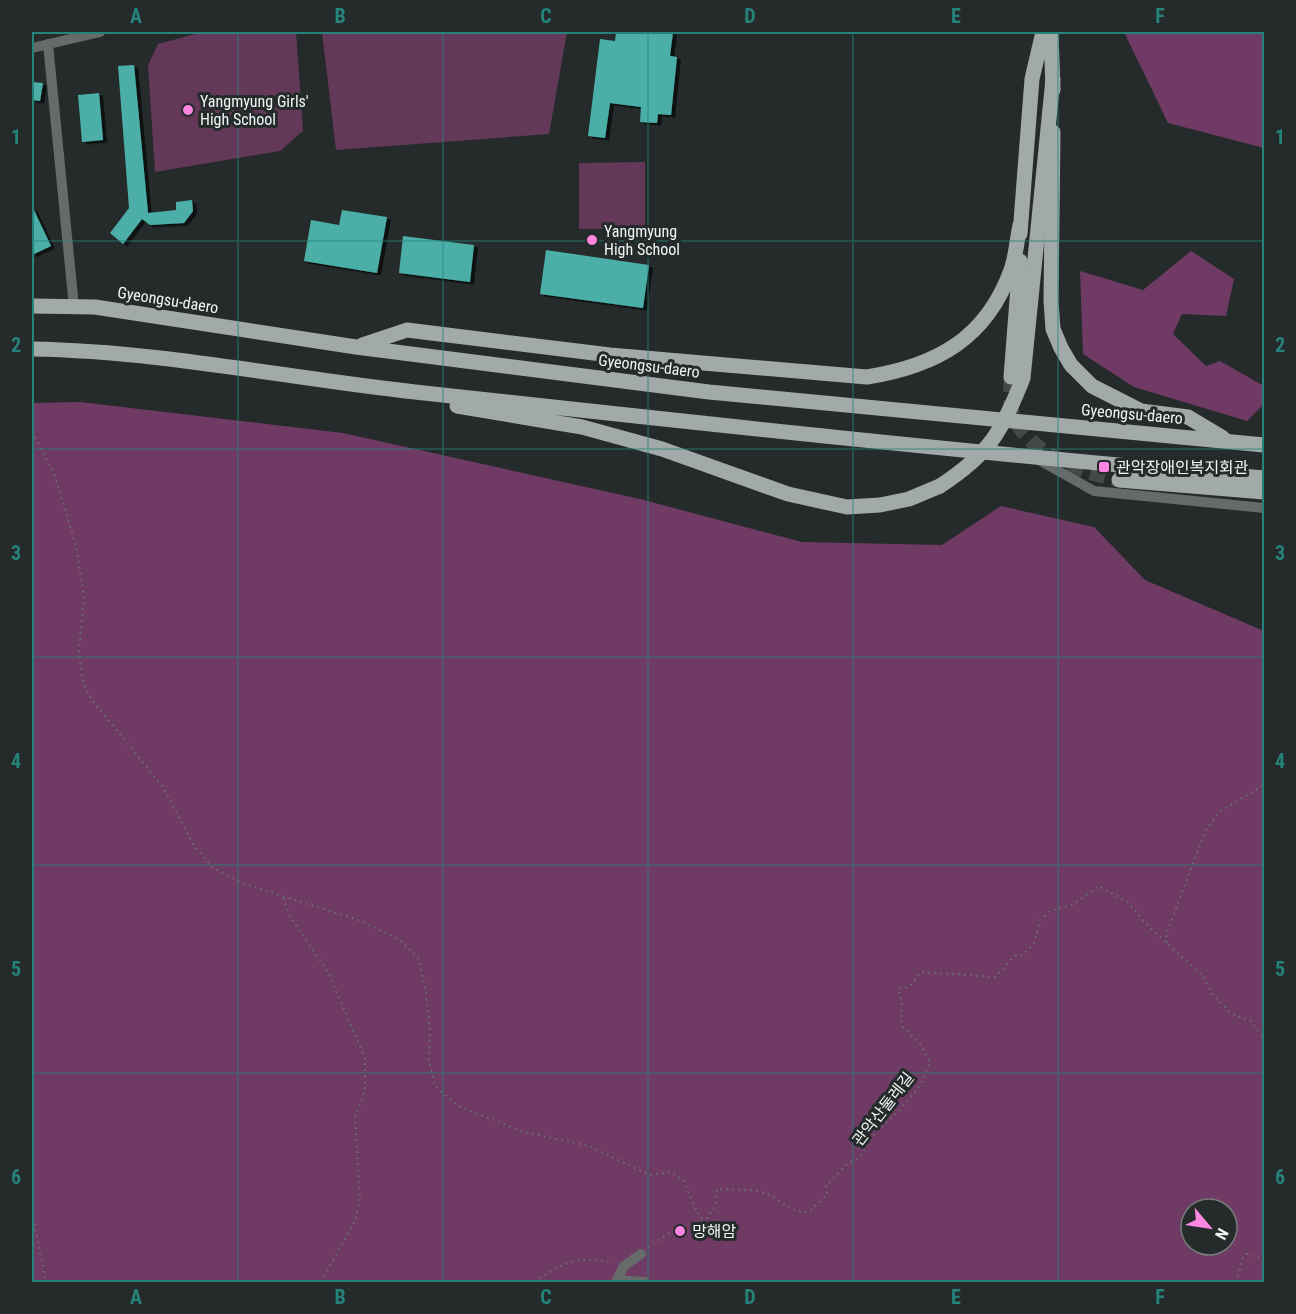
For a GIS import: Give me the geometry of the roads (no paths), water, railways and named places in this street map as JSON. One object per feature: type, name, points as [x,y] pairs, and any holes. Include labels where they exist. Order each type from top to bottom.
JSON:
[{"type":"main road","points":[[1011,377],[1032,79],[1043,32]]},
{"type":"main road","points":[[1051,32],[1053,79],[1051,301],[1053,329],[1071,365],[1092,386],[1141,411],[1188,417],[1229,441]]},
{"type":"main road","points":[[351,385],[582,427],[662,449],[788,494],[847,507],[880,505],[909,499],[940,486],[967,468],[987,449],[1008,417],[1023,378],[1053,79]]},
{"type":"main road","points":[[356,347],[407,330],[610,355],[867,377],[897,372],[920,366],[947,352],[967,338],[988,316],[1001,296],[1012,268],[1020,225]]},
{"type":"main road","name":"Gyeongsu-daero","points":[[32,306],[95,307],[356,347],[709,392],[1264,445]]},
{"type":"main road","points":[[32,348],[95,350],[351,385],[1036,459],[1264,478]]},
{"type":"main road","points":[[1119,480],[1264,492]]},
{"type":"street","points":[[32,48],[100,32]]},
{"type":"street","points":[[48,44],[74,307]]},
{"type":"street","points":[[1036,459],[1094,491],[1264,508]]},
{"type":"street","points":[[643,1252],[624,1266],[617,1280],[645,1282]]},
{"type":"tunnel","points":[[1011,377],[1012,414],[1033,443],[1074,467],[1119,480]]},
{"type":"place","name":"Yangmyung Girls' High School","points":[[188,110]]},
{"type":"place","name":"Yangmyung High School","points":[[592,240]]},
{"type":"place","name":"관악장애인복지회관","points":[[1104,467]]},
{"type":"place","name":"망해암","points":[[680,1231]]}]
